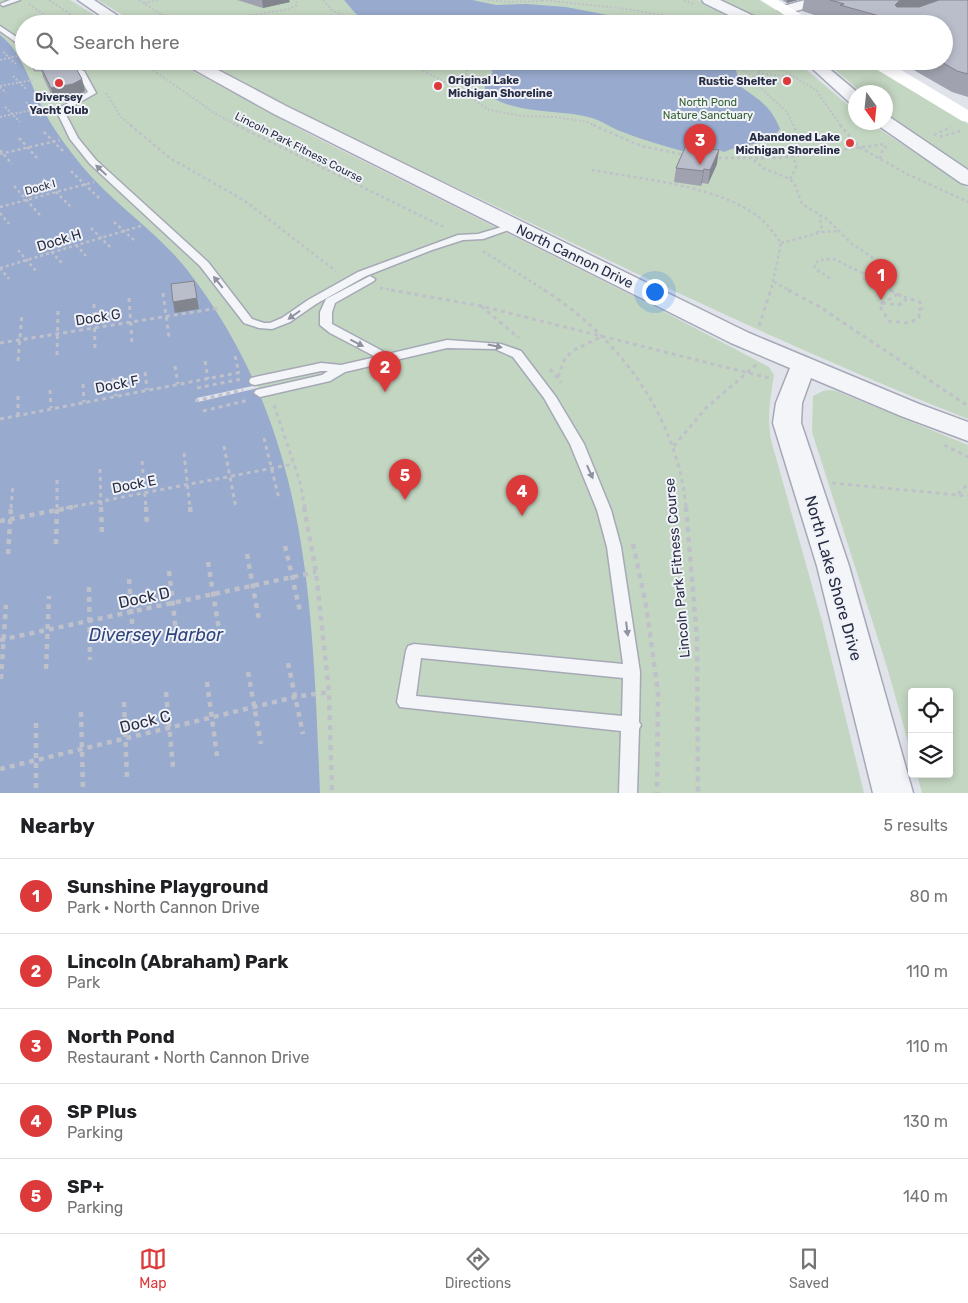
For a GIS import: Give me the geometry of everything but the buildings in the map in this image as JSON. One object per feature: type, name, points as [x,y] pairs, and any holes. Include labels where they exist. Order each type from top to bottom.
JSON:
[{"type":"main road","points":[[768,0],[794,15]]},
{"type":"main road","points":[[887,70],[964,123]]},
{"type":"street","points":[[85,0],[109,15]]},
{"type":"street","points":[[709,0],[740,15]]},
{"type":"street","points":[[785,10],[820,0]]},
{"type":"street","name":"North Cannon Drive","points":[[206,70],[280,110],[716,326],[803,366],[968,432]]},
{"type":"street","points":[[821,70],[848,93]]},
{"type":"street","points":[[893,127],[968,179]]},
{"type":"street","name":"North Lake Shore Drive","points":[[803,366],[789,403],[786,423],[833,566],[893,793]]},
{"type":"lane","points":[[1,5],[10,0]]},
{"type":"lane","points":[[1,5],[17,0]]},
{"type":"lane","points":[[0,28],[15,38]]},
{"type":"lane","points":[[73,70],[81,73],[92,93],[60,110],[74,139],[93,162],[204,264],[248,321],[263,326],[272,326],[371,278],[425,257],[479,242],[515,226]]},
{"type":"lane","points":[[325,299],[326,325],[334,332],[386,358]]},
{"type":"lane","points":[[252,388],[326,378],[341,369],[447,344],[483,344],[497,346],[517,354],[537,379],[565,423],[592,478],[604,510],[614,547],[632,672],[632,725],[628,793]]},
{"type":"lane","points":[[632,672],[414,651],[406,702],[632,725]]},
{"type":"path","points":[[49,0],[72,15]]},
{"type":"path","points":[[139,0],[162,15]]},
{"type":"path","points":[[144,3],[160,0]]},
{"type":"path","points":[[250,15],[288,8],[297,5],[296,0]]},
{"type":"path","points":[[323,0],[332,10],[342,15]]},
{"type":"path","points":[[488,0],[508,2],[543,0],[627,8],[668,15]]},
{"type":"path","points":[[26,2],[44,15]]},
{"type":"path","points":[[3,52],[15,63]]},
{"type":"path","points":[[0,60],[15,57]]},
{"type":"path","name":"Lincoln Park Fitness Course","points":[[153,70],[216,114],[249,132],[449,230]]},
{"type":"path","points":[[420,70],[460,90],[490,110],[522,116],[556,117],[587,122],[641,146],[665,152],[690,155]]},
{"type":"path","points":[[460,90],[466,70]]},
{"type":"path","points":[[743,70],[754,77]]},
{"type":"path","points":[[754,77],[761,70]]},
{"type":"path","points":[[783,70],[816,90],[831,114],[859,147],[968,202]]},
{"type":"path","points":[[758,74],[794,77]]},
{"type":"path","points":[[13,76],[26,89]]},
{"type":"path","points":[[754,77],[754,82],[786,111],[799,137],[799,149],[793,156]]},
{"type":"path","points":[[6,93],[0,86],[30,80]]},
{"type":"path","points":[[101,86],[121,117],[170,158],[245,201],[337,272]]},
{"type":"path","points":[[26,102],[41,117]]},
{"type":"path","points":[[5,107],[20,122]]},
{"type":"path","points":[[0,117],[44,107]]},
{"type":"path","points":[[933,135],[964,123]]},
{"type":"path","points":[[929,139],[964,123]]},
{"type":"path","points":[[44,132],[63,152]]},
{"type":"path","points":[[19,138],[38,158]]},
{"type":"path","points":[[2,154],[53,142]]},
{"type":"path","points":[[707,157],[754,160],[897,142]]},
{"type":"path","points":[[880,159],[883,148],[889,143]]},
{"type":"path","points":[[0,150],[12,164]]},
{"type":"path","points":[[790,180],[796,168],[793,156]]},
{"type":"path","points":[[754,160],[763,168],[779,173],[790,180],[795,185],[802,204],[819,215],[877,262],[864,274]]},
{"type":"path","points":[[592,170],[675,186],[730,201],[761,220],[781,243]]},
{"type":"path","points":[[71,171],[99,198]]},
{"type":"path","points":[[43,178],[70,206]]},
{"type":"path","name":"Dock I","points":[[0,208],[96,182]]},
{"type":"path","points":[[14,186],[40,215]]},
{"type":"path","points":[[0,213],[9,224]]},
{"type":"path","points":[[817,234],[822,226],[819,215]]},
{"type":"path","points":[[114,222],[135,241]]},
{"type":"path","name":"Dock H","points":[[0,268],[144,225]]},
{"type":"path","points":[[91,228],[111,248]]},
{"type":"path","points":[[781,243],[838,231]]},
{"type":"path","points":[[68,236],[86,256]]},
{"type":"path","name":"Lincoln Park Fitness Course","points":[[479,242],[562,301],[602,336],[636,377],[658,411],[674,446],[686,505],[697,639],[698,793]]},
{"type":"path","points":[[43,243],[62,263]]},
{"type":"path","points":[[758,327],[774,282],[781,243]]},
{"type":"path","points":[[18,250],[36,271]]},
{"type":"path","points":[[830,278],[817,270],[814,265],[815,263],[823,259],[836,260],[848,264],[864,274],[886,282],[892,292]]},
{"type":"path","points":[[0,268],[9,280]]},
{"type":"path","points":[[864,274],[864,279],[874,287],[898,294],[903,297],[916,300],[922,305],[919,310],[919,318],[915,321],[901,323],[889,320],[879,304],[898,294]]},
{"type":"path","points":[[774,282],[820,307],[968,406]]},
{"type":"path","points":[[379,288],[481,306],[749,371],[773,379]]},
{"type":"path","points":[[163,293],[169,337]]},
{"type":"path","points":[[882,303],[899,305],[906,300],[903,297]]},
{"type":"path","points":[[128,298],[132,343]]},
{"type":"path","points":[[94,304],[94,349]]},
{"type":"path","points":[[57,355],[58,309]]},
{"type":"path","name":"Dock G","points":[[0,342],[216,309]]},
{"type":"path","points":[[18,361],[22,314]]},
{"type":"path","points":[[558,377],[565,358],[574,350],[602,336]]},
{"type":"path","name":"Dock F","points":[[0,419],[239,373],[235,356]]},
{"type":"path","points":[[205,361],[208,379]]},
{"type":"path","points":[[175,366],[178,384]]},
{"type":"path","points":[[674,446],[706,408],[749,371]]},
{"type":"path","points":[[144,372],[147,390]]},
{"type":"path","points":[[114,378],[116,396]]},
{"type":"path","points":[[83,384],[84,402]]},
{"type":"path","points":[[197,388],[252,388]]},
{"type":"path","points":[[236,405],[249,402],[252,388]]},
{"type":"path","points":[[195,401],[252,388]]},
{"type":"path","points":[[50,390],[51,408]]},
{"type":"path","points":[[18,396],[18,415]]},
{"type":"path","points":[[272,399],[300,482],[316,572],[329,692],[332,793]]},
{"type":"path","points":[[203,411],[248,400]]},
{"type":"path","points":[[264,438],[279,499]]},
{"type":"path","points":[[224,446],[236,508]]},
{"type":"path","points":[[184,453],[191,517]]},
{"type":"path","points":[[142,461],[147,526]]},
{"type":"path","name":"Dock E","points":[[0,521],[294,464]]},
{"type":"path","points":[[100,469],[102,535]]},
{"type":"path","points":[[56,544],[57,477]]},
{"type":"path","points":[[831,483],[968,496]]},
{"type":"path","points":[[957,495],[968,484]]},
{"type":"path","points":[[8,554],[13,485]]},
{"type":"path","points":[[285,546],[300,610]]},
{"type":"path","points":[[247,554],[259,620]]},
{"type":"path","points":[[208,562],[219,630]]},
{"type":"path","points":[[169,571],[177,640]]},
{"type":"path","name":"Dock D","points":[[2,640],[316,572]]},
{"type":"path","points":[[129,579],[134,649]]},
{"type":"path","points":[[89,587],[90,660]]},
{"type":"path","points":[[46,670],[49,596]]},
{"type":"path","points":[[1,679],[2,640],[6,605]]},
{"type":"path","points":[[288,663],[303,734]]},
{"type":"path","points":[[248,672],[261,744]]},
{"type":"path","points":[[207,682],[217,756]]},
{"type":"path","points":[[166,692],[173,767]]},
{"type":"path","name":"Dock C","points":[[0,769],[295,697],[329,692]]},
{"type":"path","points":[[124,702],[127,779]]},
{"type":"path","points":[[81,712],[82,790]]},
{"type":"path","points":[[36,723],[36,793]]},
{"type":"green space","points":[[0,0],[70,0],[94,15],[15,15],[15,70],[191,70],[309,134],[651,305],[769,367],[774,375],[769,415],[771,440],[822,621],[864,793],[0,793]]},
{"type":"green space","points":[[98,0],[698,0],[728,15],[122,15]]},
{"type":"green space","points":[[722,0],[759,0],[785,15],[752,15]]},
{"type":"green space","name":"North Pond Nature Sanctuary","points":[[219,70],[807,70],[848,105],[848,130],[881,130],[968,188],[968,419],[852,371],[681,294],[356,140]]},
{"type":"green space","points":[[835,70],[877,70],[968,124],[968,169],[893,118],[893,85],[853,85]]},
{"type":"green space","points":[[823,391],[836,391],[968,445],[968,793],[922,793],[918,778],[953,778],[953,688],[908,688],[908,742],[887,667],[812,432],[813,396]]},
{"type":"water","points":[[344,0],[472,0],[496,5],[527,4],[566,7],[607,15],[358,15]]},
{"type":"water","name":"Diversey Harbor","points":[[0,35],[15,51],[15,70],[25,70],[47,116],[60,138],[81,165],[107,192],[163,243],[188,271],[228,331],[259,393],[281,455],[297,520],[307,585],[313,653],[320,793],[0,793]]},
{"type":"water","points":[[491,70],[736,70],[740,86],[768,109],[780,129],[775,135],[762,142],[724,152],[697,146],[692,146],[682,151],[628,134],[592,118],[523,108],[497,100],[485,93],[485,82],[493,72]]},
{"type":"pier","points":[[257,385],[258,388],[198,402],[195,401],[197,398]]},
{"type":"place","name":"Rustic Shelter","points":[[787,81]]},
{"type":"place","name":"Diversey Yacht Club","points":[[59,83]]},
{"type":"place","name":"Original Lake Michigan Shoreline","points":[[438,86]]},
{"type":"place","name":"Abandoned Lake Michigan Shoreline","points":[[850,143]]},
{"type":"place","name":"North Pond","points":[[700,165]]},
{"type":"place","name":"Sunshine Playground","points":[[881,300]]},
{"type":"place","name":"Lincoln (Abraham) Park","points":[[385,392]]},
{"type":"place","name":"SP+","points":[[405,500]]},
{"type":"place","name":"SP Plus","points":[[522,516]]}]
